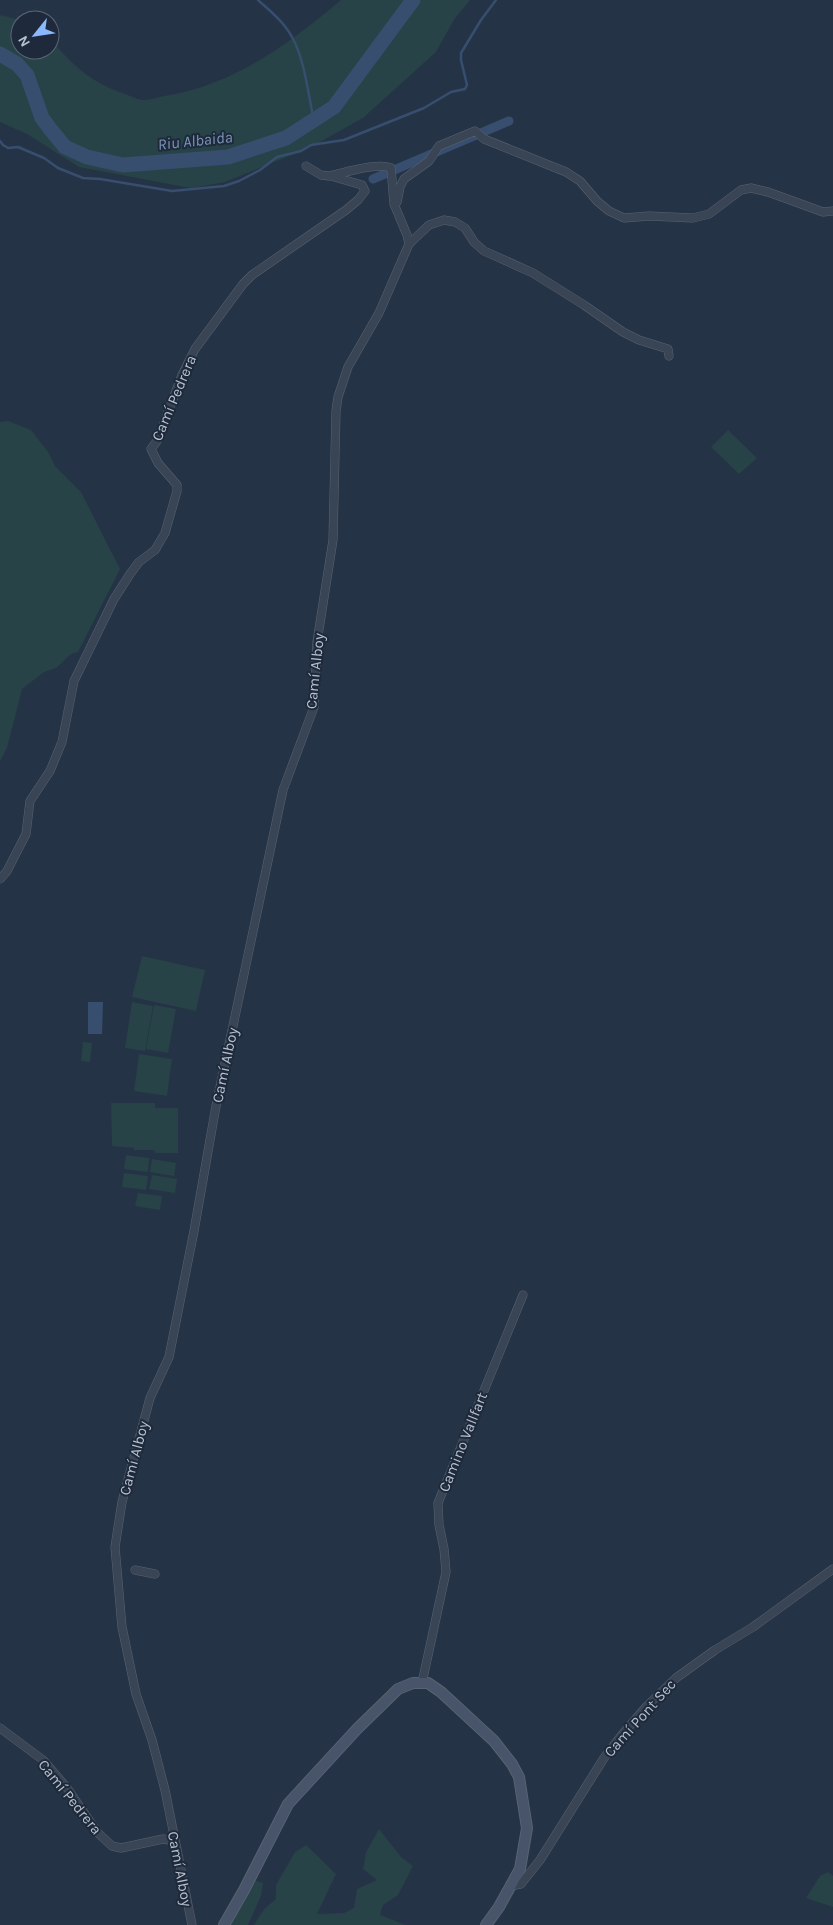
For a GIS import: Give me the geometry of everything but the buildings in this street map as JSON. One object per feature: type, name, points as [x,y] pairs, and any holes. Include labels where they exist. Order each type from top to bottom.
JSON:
[{"type":"main road","points":[[224,1925],[288,1804],[356,1729],[398,1690],[413,1683],[428,1683],[441,1692],[494,1741],[512,1764],[519,1777],[526,1828],[520,1869],[486,1925]]},
{"type":"street","points":[[397,214],[397,198],[404,179],[429,161],[441,144],[475,131],[484,139],[566,172],[580,181],[597,201],[609,211],[624,218],[674,216],[693,218],[709,214],[720,208],[741,190],[751,188],[768,192],[823,212],[833,211]]},
{"type":"street","points":[[306,166],[321,175],[329,176],[376,166],[391,168],[393,198],[409,244]]},
{"type":"street","name":"Camí Pedrera","points":[[0,879],[7,871],[26,834],[30,802],[50,771],[62,742],[74,681],[114,599],[139,562],[155,550],[165,533],[177,485],[158,463],[151,449],[157,441],[182,375],[195,349],[243,284],[252,275],[346,210],[365,191],[362,185],[329,176]]},
{"type":"street","points":[[409,244],[429,225],[444,220],[455,222],[465,228],[474,242],[484,251],[533,273],[623,332],[639,340],[668,349],[669,356]]},
{"type":"street","name":"Camí Alboy","points":[[192,1925],[152,1740],[136,1694],[122,1627],[115,1547],[122,1502],[150,1398],[169,1357],[216,1106],[283,790],[314,707],[317,642],[333,540],[336,411],[338,397],[348,367],[379,313],[409,244]]},
{"type":"street","name":"Camino Vallfart","points":[[422,1683],[446,1572],[439,1525],[438,1503],[523,1295]]},
{"type":"street","name":"Camí Pont Sec","points":[[510,1886],[521,1884],[540,1860],[604,1758],[646,1707],[670,1684],[716,1650],[753,1627],[833,1569]]},
{"type":"street","points":[[135,1570],[155,1574]]},
{"type":"street","name":"Camí Pedrera","points":[[0,1728],[43,1760],[67,1788],[98,1834],[112,1846],[121,1848],[162,1839],[175,1841]]},
{"type":"green space","points":[[341,0],[470,0],[455,18],[436,52],[363,118],[309,148],[225,182],[191,188],[79,167],[27,134],[0,122],[0,15],[10,18],[10,60],[60,60],[60,50],[92,79],[113,90],[143,100],[194,89],[217,81],[261,59],[302,31]]},
{"type":"green space","points":[[8,421],[31,430],[48,452],[55,466],[81,492],[120,569],[78,652],[71,654],[56,668],[44,672],[22,689],[7,748],[0,761],[0,422]]},
{"type":"green space","points":[[728,430],[757,458],[739,474],[711,447]]},
{"type":"green space","points":[[142,956],[205,970],[196,1011],[132,997]]},
{"type":"green space","points":[[132,1002],[153,1006],[145,1051],[125,1048]]},
{"type":"green space","points":[[154,1005],[176,1009],[168,1053],[146,1049]]},
{"type":"green space","points":[[83,1042],[92,1043],[90,1062],[81,1061]]},
{"type":"green space","points":[[139,1054],[172,1059],[167,1096],[134,1091]]},
{"type":"green space","points":[[111,1103],[155,1103],[155,1108],[178,1108],[178,1153],[155,1153],[154,1150],[134,1150],[134,1148],[112,1146]]},
{"type":"green space","points":[[126,1155],[149,1158],[148,1172],[124,1169]]},
{"type":"green space","points":[[152,1159],[176,1163],[174,1176],[150,1172]]},
{"type":"green space","points":[[124,1173],[148,1176],[146,1190],[122,1187]]},
{"type":"green space","points":[[152,1175],[177,1179],[175,1193],[149,1189]]},
{"type":"green space","points":[[138,1193],[162,1196],[160,1210],[135,1206]]},
{"type":"green space","points":[[379,1829],[401,1857],[413,1866],[398,1895],[383,1905],[380,1915],[406,1925],[254,1925],[264,1909],[276,1899],[276,1885],[295,1852],[306,1845],[336,1874],[317,1914],[344,1913],[354,1908],[357,1889],[377,1880],[363,1869],[366,1852]]},
{"type":"green space","points":[[828,1872],[833,1876],[833,1907],[806,1898],[820,1876]]},
{"type":"green space","points":[[254,1880],[263,1883],[261,1896],[248,1925],[231,1925]]},
{"type":"water","points":[[88,1002],[103,1002],[102,1034],[88,1034]]},
{"type":"waterway","points":[[258,0],[285,26],[292,37],[303,67],[314,120]]},
{"type":"waterway","name":"Riu Albaida","points":[[0,54],[17,64],[27,75],[42,118],[65,147],[87,157],[123,165],[228,157],[286,138],[334,107],[413,0]]},
{"type":"waterway","points":[[0,141],[8,148],[18,147],[44,158],[58,168],[83,178],[172,191],[224,186],[239,181],[260,170],[277,157],[301,151],[311,145],[344,140],[424,108],[451,92],[465,89],[467,85],[461,53],[496,0]]},
{"type":"waterway","points":[[373,179],[509,121]]}]
